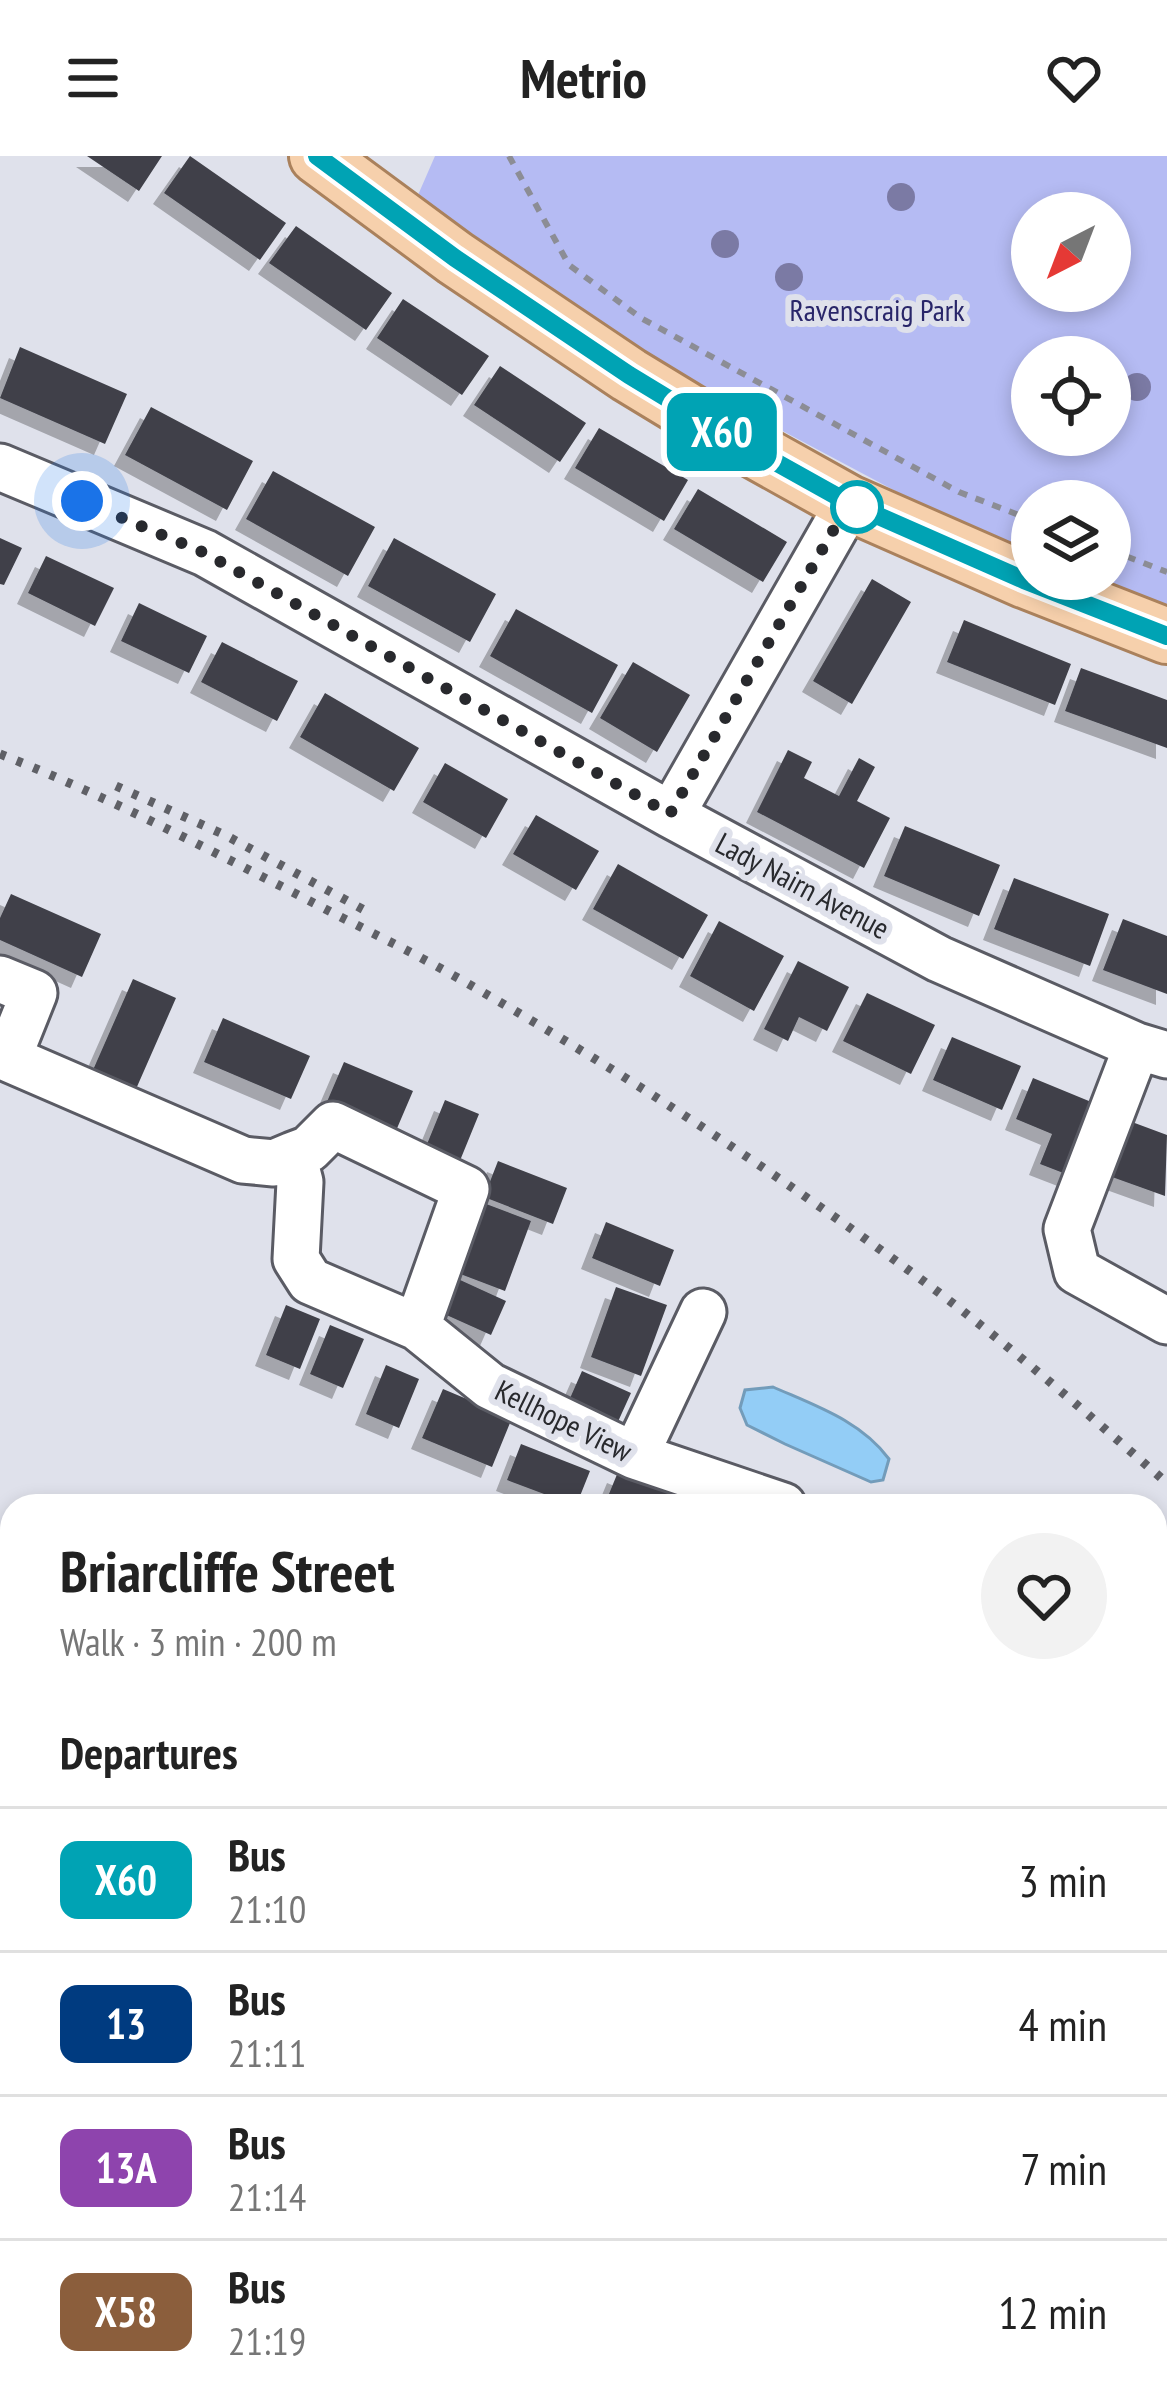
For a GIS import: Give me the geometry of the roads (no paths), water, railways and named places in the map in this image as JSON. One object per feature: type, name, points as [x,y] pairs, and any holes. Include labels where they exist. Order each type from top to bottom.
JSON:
[{"type":"main road","points":[[317,156],[455,258],[629,375],[736,440],[849,503],[1167,636]]},
{"type":"street","name":"Lady Nairn Avenue","points":[[0,467],[205,553],[939,959],[1152,1050]]},
{"type":"street","points":[[670,814],[849,503]]},
{"type":"street","points":[[0,979],[34,993],[4,1056],[243,1160],[274,1163],[309,1148],[333,1125],[466,1189],[417,1328]]},
{"type":"street","points":[[1152,1050],[1066,1229],[1077,1270],[1167,1321]]},
{"type":"street","name":"Kellhope View","points":[[292,1155],[300,1182],[296,1259],[310,1281],[417,1328],[490,1386],[635,1456],[747,1494]]},
{"type":"street","points":[[635,1456],[703,1312]]},
{"type":"railway","points":[[0,754],[154,822],[405,950],[635,1084],[941,1294],[1167,1483]]},
{"type":"railway","points":[[116,786],[225,835],[368,912]]},
{"type":"park label","name":"Ravenscraig Park","points":[[877,309]]}]
